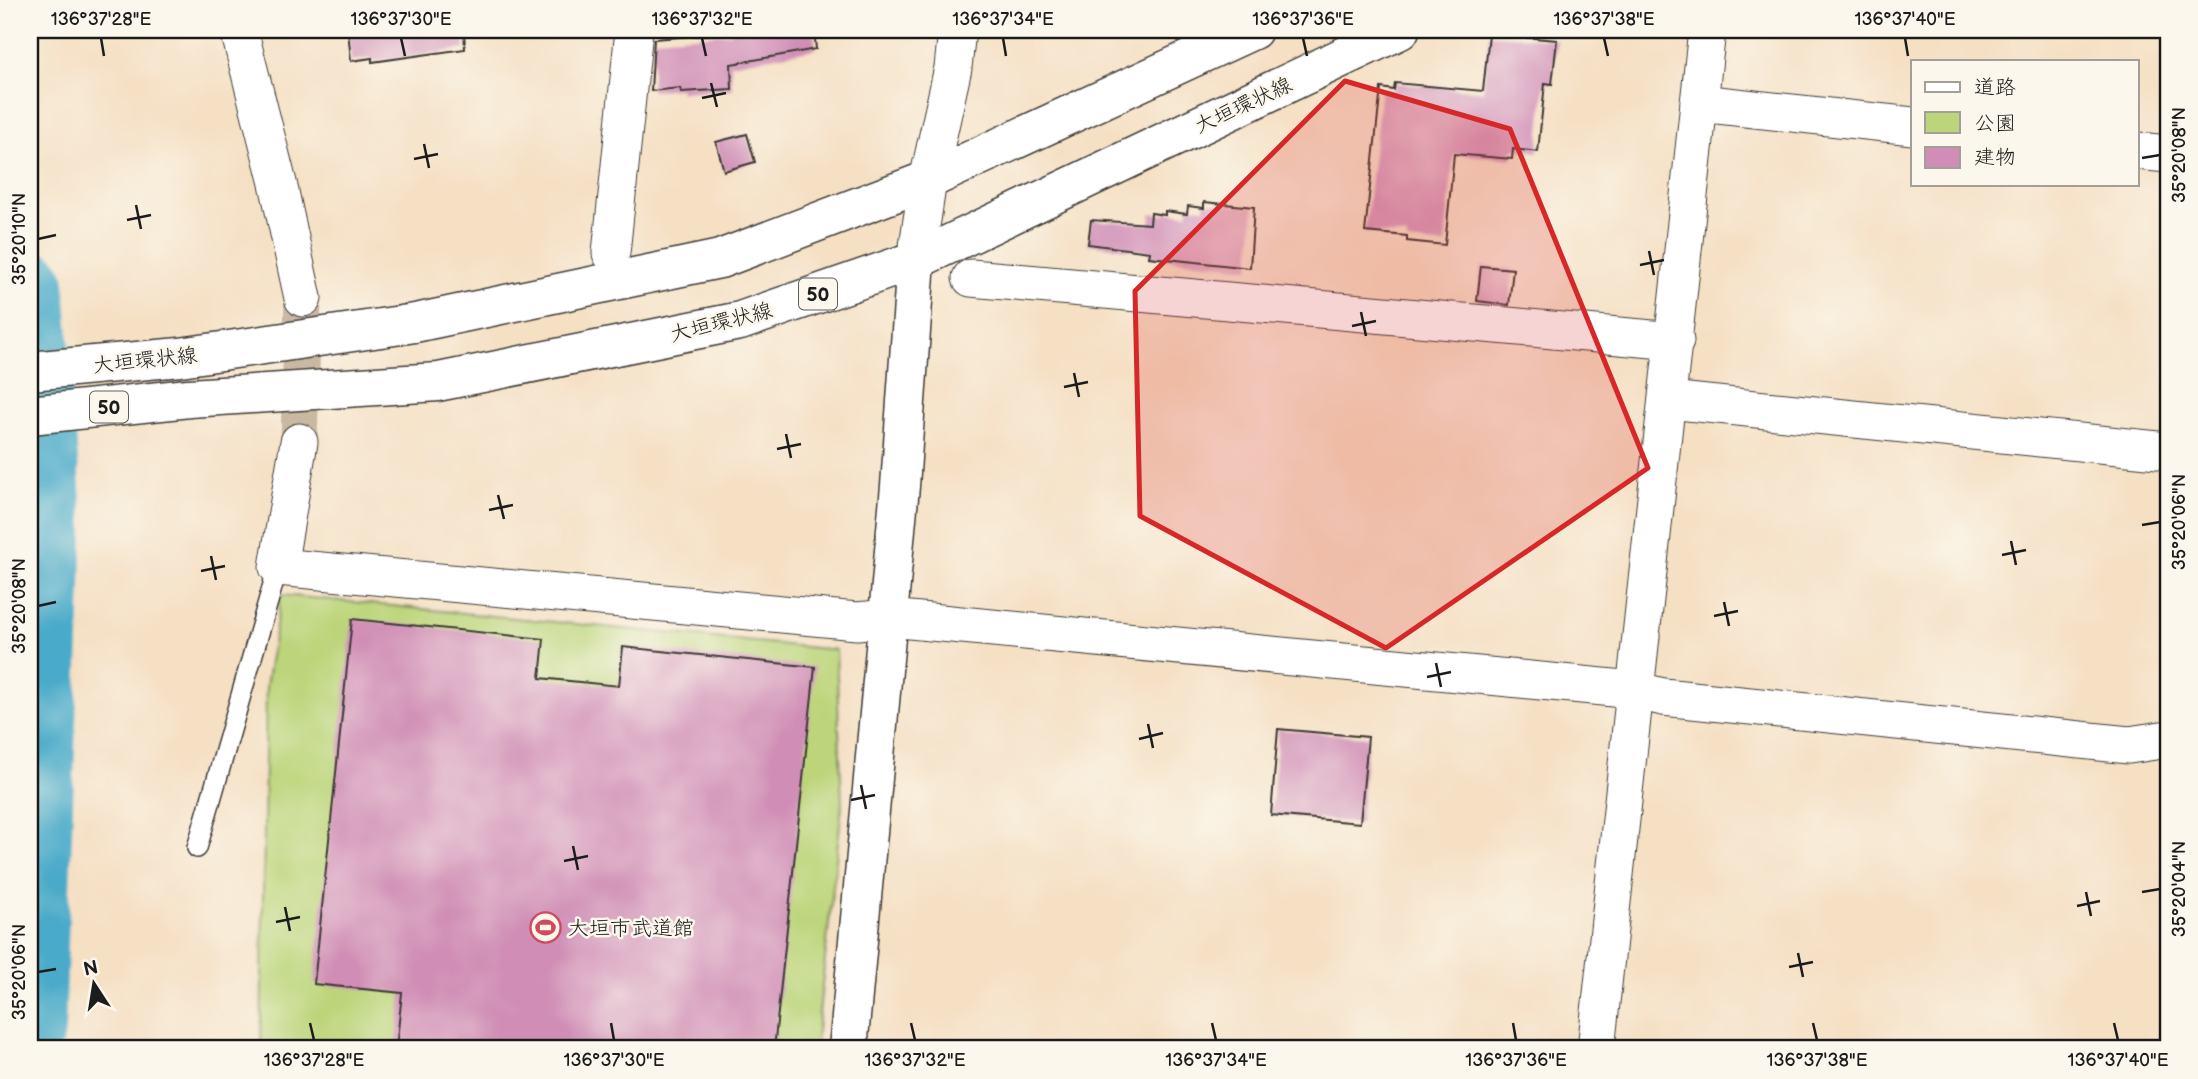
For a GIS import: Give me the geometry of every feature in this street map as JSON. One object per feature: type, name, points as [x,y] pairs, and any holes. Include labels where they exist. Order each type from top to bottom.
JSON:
[{"type":"main road","name":"大垣環状線","points":[[30,371],[180,357],[415,323],[720,259],[928,180],[1253,30]]},
{"type":"main road","name":"大垣環状線","points":[[30,415],[189,398],[438,382],[740,321],[916,260],[1400,30]]},
{"type":"main road","points":[[848,1049],[889,618],[916,260]]},
{"type":"street","points":[[239,30],[278,183],[303,298]]},
{"type":"street","points":[[611,253],[634,30]]},
{"type":"street","points":[[916,260],[928,180],[953,68],[957,30]]},
{"type":"street","points":[[1596,1049],[1707,30]]},
{"type":"street","points":[[1699,103],[1911,126]]},
{"type":"street","points":[[2138,151],[2168,154]]},
{"type":"street","points":[[971,278],[1675,341]]},
{"type":"street","points":[[1668,400],[2168,451]]},
{"type":"street","points":[[299,442],[278,568],[857,621],[889,618],[1634,690],[1663,697],[2129,745],[2168,739]]},
{"type":"lane","points":[[197,848],[278,568]]},
{"type":"highlighted area","points":[[1345,81],[1510,129],[1648,468],[1386,648],[1140,516],[1135,291]]},
{"type":"green space","name":"大垣市武道館","points":[[281,595],[836,650],[842,806],[815,1049],[261,1049],[266,686]]},
{"type":"building","points":[[348,30],[464,30],[465,49],[372,62],[372,58],[351,61]]},
{"type":"building","points":[[731,30],[814,30],[816,49],[731,64],[732,89],[681,92],[680,88],[651,91],[654,39],[731,33]]},
{"type":"building","points":[[1489,34],[1557,40],[1552,84],[1545,83],[1538,152],[1513,149],[1512,159],[1454,154],[1445,245],[1407,241],[1407,236],[1365,232],[1381,88],[1394,90],[1395,83],[1483,91]]},
{"type":"building","points":[[747,134],[755,162],[724,171],[716,142]]},
{"type":"building","points":[[1204,202],[1254,207],[1250,268],[1149,257],[1150,252],[1088,244],[1091,220],[1150,224],[1151,213],[1165,215],[1165,211],[1187,214],[1188,206],[1204,208]]},
{"type":"building","points":[[1481,266],[1513,269],[1509,305],[1477,301]]},
{"type":"building","name":"大垣市武道館","points":[[352,619],[544,639],[540,678],[619,686],[623,647],[815,667],[774,1049],[396,1049],[402,993],[314,984]]},
{"type":"building","points":[[1278,729],[1368,737],[1360,823],[1271,815]]},
{"type":"waterway","points":[[30,284],[48,529],[30,1029]]},
{"type":"waterway","points":[[30,480],[48,529]]},
{"type":"tunnel","points":[[299,442],[303,298]]},
{"type":"place","name":"大垣市武道館","points":[[545,928]]}]
